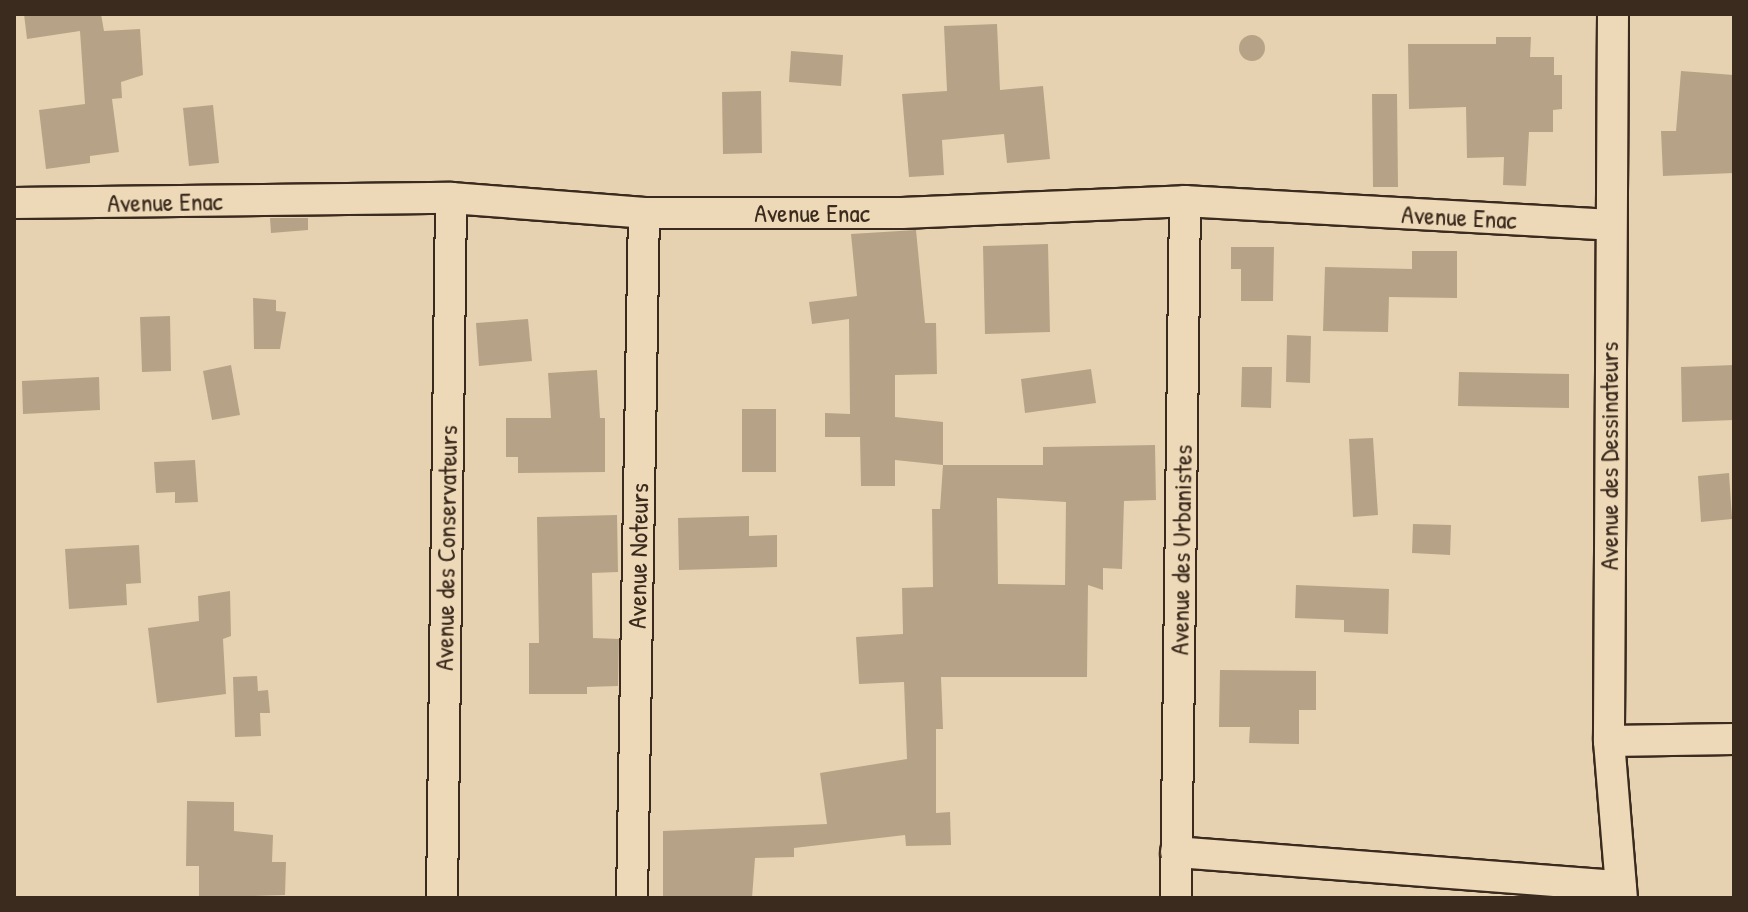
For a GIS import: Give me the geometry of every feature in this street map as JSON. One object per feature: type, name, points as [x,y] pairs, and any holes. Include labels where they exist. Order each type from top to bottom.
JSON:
[{"type":"street","name":"Avenue des Dessinateurs","points":[[1613,14],[1609,741],[1621,892]]},
{"type":"street","name":"Avenue Enac","points":[[14,203],[451,198],[644,213],[902,213],[1185,201],[1610,225]]},
{"type":"street","name":"Avenue des Conservateurs","points":[[442,898],[451,198]]},
{"type":"street","name":"Avenue des Urbanistes","points":[[1176,898],[1185,201]]},
{"type":"street","name":"Avenue Noteurs","points":[[632,898],[644,213]]},
{"type":"street","points":[[1609,741],[1734,739]]},
{"type":"street","points":[[1176,852],[1621,892]]},
{"type":"building","points":[[24,14],[101,14],[104,31],[140,29],[143,75],[121,82],[122,98],[112,99],[119,152],[90,156],[90,163],[46,169],[39,110],[85,104],[80,31],[27,39]]},
{"type":"building","points":[[997,24],[1000,90],[1043,86],[1050,159],[1007,163],[1004,134],[942,140],[944,175],[909,177],[902,94],[947,91],[944,26]]},
{"type":"building","points":[[1252,35],[1261,39],[1265,48],[1261,57],[1252,61],[1243,57],[1239,48],[1243,39]]},
{"type":"building","points":[[1496,37],[1531,37],[1530,57],[1554,57],[1554,75],[1562,75],[1562,109],[1553,110],[1553,132],[1529,132],[1526,186],[1503,185],[1504,157],[1467,158],[1466,107],[1409,109],[1408,44],[1496,44]]},
{"type":"building","points":[[791,51],[843,55],[841,86],[789,82]]},
{"type":"building","points":[[1681,71],[1734,75],[1734,173],[1663,176],[1661,131],[1676,131]]},
{"type":"building","points":[[761,91],[762,153],[723,154],[722,92]]},
{"type":"building","points":[[1372,94],[1397,94],[1398,187],[1373,187]]},
{"type":"building","points":[[213,105],[219,163],[189,166],[183,108]]},
{"type":"building","points":[[270,218],[308,218],[308,230],[271,233]]},
{"type":"building","points":[[916,230],[925,323],[936,323],[937,374],[895,375],[895,417],[943,422],[943,465],[895,460],[895,486],[861,486],[860,437],[825,437],[825,413],[850,414],[849,319],[812,324],[809,302],[857,296],[851,234]]},
{"type":"building","points":[[1048,244],[1050,332],[985,334],[983,246]]},
{"type":"building","points":[[1231,247],[1274,247],[1273,301],[1241,301],[1241,269],[1231,269]]},
{"type":"building","points":[[1412,251],[1457,251],[1457,298],[1389,297],[1388,332],[1323,331],[1325,267],[1412,269]]},
{"type":"building","points":[[253,298],[276,300],[276,311],[286,312],[280,349],[254,349]]},
{"type":"building","points":[[170,316],[171,371],[142,372],[140,317]]},
{"type":"building","points":[[528,319],[532,361],[479,366],[476,323]]},
{"type":"building","points":[[1287,335],[1311,336],[1310,383],[1286,382]]},
{"type":"building","points":[[231,365],[240,415],[212,420],[203,371]]},
{"type":"building","points":[[1734,365],[1734,420],[1682,422],[1681,367]]},
{"type":"building","points":[[1242,367],[1272,367],[1271,408],[1241,407]]},
{"type":"building","points":[[1091,369],[1096,403],[1025,413],[1021,379]]},
{"type":"building","points":[[597,370],[600,418],[605,418],[605,472],[518,473],[518,457],[506,457],[506,418],[551,418],[548,373]]},
{"type":"building","points":[[1459,372],[1569,374],[1569,408],[1458,406]]},
{"type":"building","points":[[99,377],[100,410],[23,414],[22,381]]},
{"type":"building","points":[[742,409],[776,409],[776,472],[742,472]]},
{"type":"building","points":[[1373,438],[1378,515],[1353,517],[1349,439]]},
{"type":"building","points":[[1155,445],[1156,500],[1124,501],[1122,569],[1103,568],[1103,590],[1088,585],[1087,677],[941,677],[943,729],[936,729],[936,813],[950,812],[951,845],[906,846],[905,835],[794,848],[794,857],[755,858],[752,898],[663,898],[663,831],[827,824],[820,773],[907,759],[904,682],[859,684],[856,637],[903,634],[902,588],[933,587],[932,509],[940,509],[943,465],[1043,465],[1043,447]],"holes":[[[997,498],[1066,502],[1065,585],[998,584]]]},
{"type":"building","points":[[195,460],[198,502],[175,503],[175,492],[156,493],[154,462]]},
{"type":"building","points":[[1729,473],[1732,519],[1701,522],[1698,476]]},
{"type":"building","points":[[617,515],[618,572],[592,573],[593,638],[619,639],[618,686],[587,687],[587,694],[529,694],[529,643],[539,643],[537,517]]},
{"type":"building","points":[[749,516],[749,536],[777,535],[777,567],[679,570],[678,518]]},
{"type":"building","points":[[1413,524],[1451,525],[1450,555],[1412,553]]},
{"type":"building","points":[[139,545],[141,583],[126,584],[127,605],[69,609],[65,549]]},
{"type":"building","points":[[1296,585],[1389,589],[1388,634],[1344,632],[1344,620],[1295,618]]},
{"type":"building","points":[[230,591],[231,636],[223,639],[226,694],[157,703],[148,628],[199,621],[198,596]]},
{"type":"building","points":[[1220,670],[1316,671],[1316,710],[1299,710],[1299,744],[1249,743],[1250,727],[1219,727]]},
{"type":"building","points":[[257,676],[258,691],[268,690],[270,713],[260,713],[261,736],[235,737],[233,677]]},
{"type":"building","points":[[187,801],[234,802],[234,831],[273,835],[272,862],[286,862],[285,895],[199,898],[199,866],[186,866]]}]
